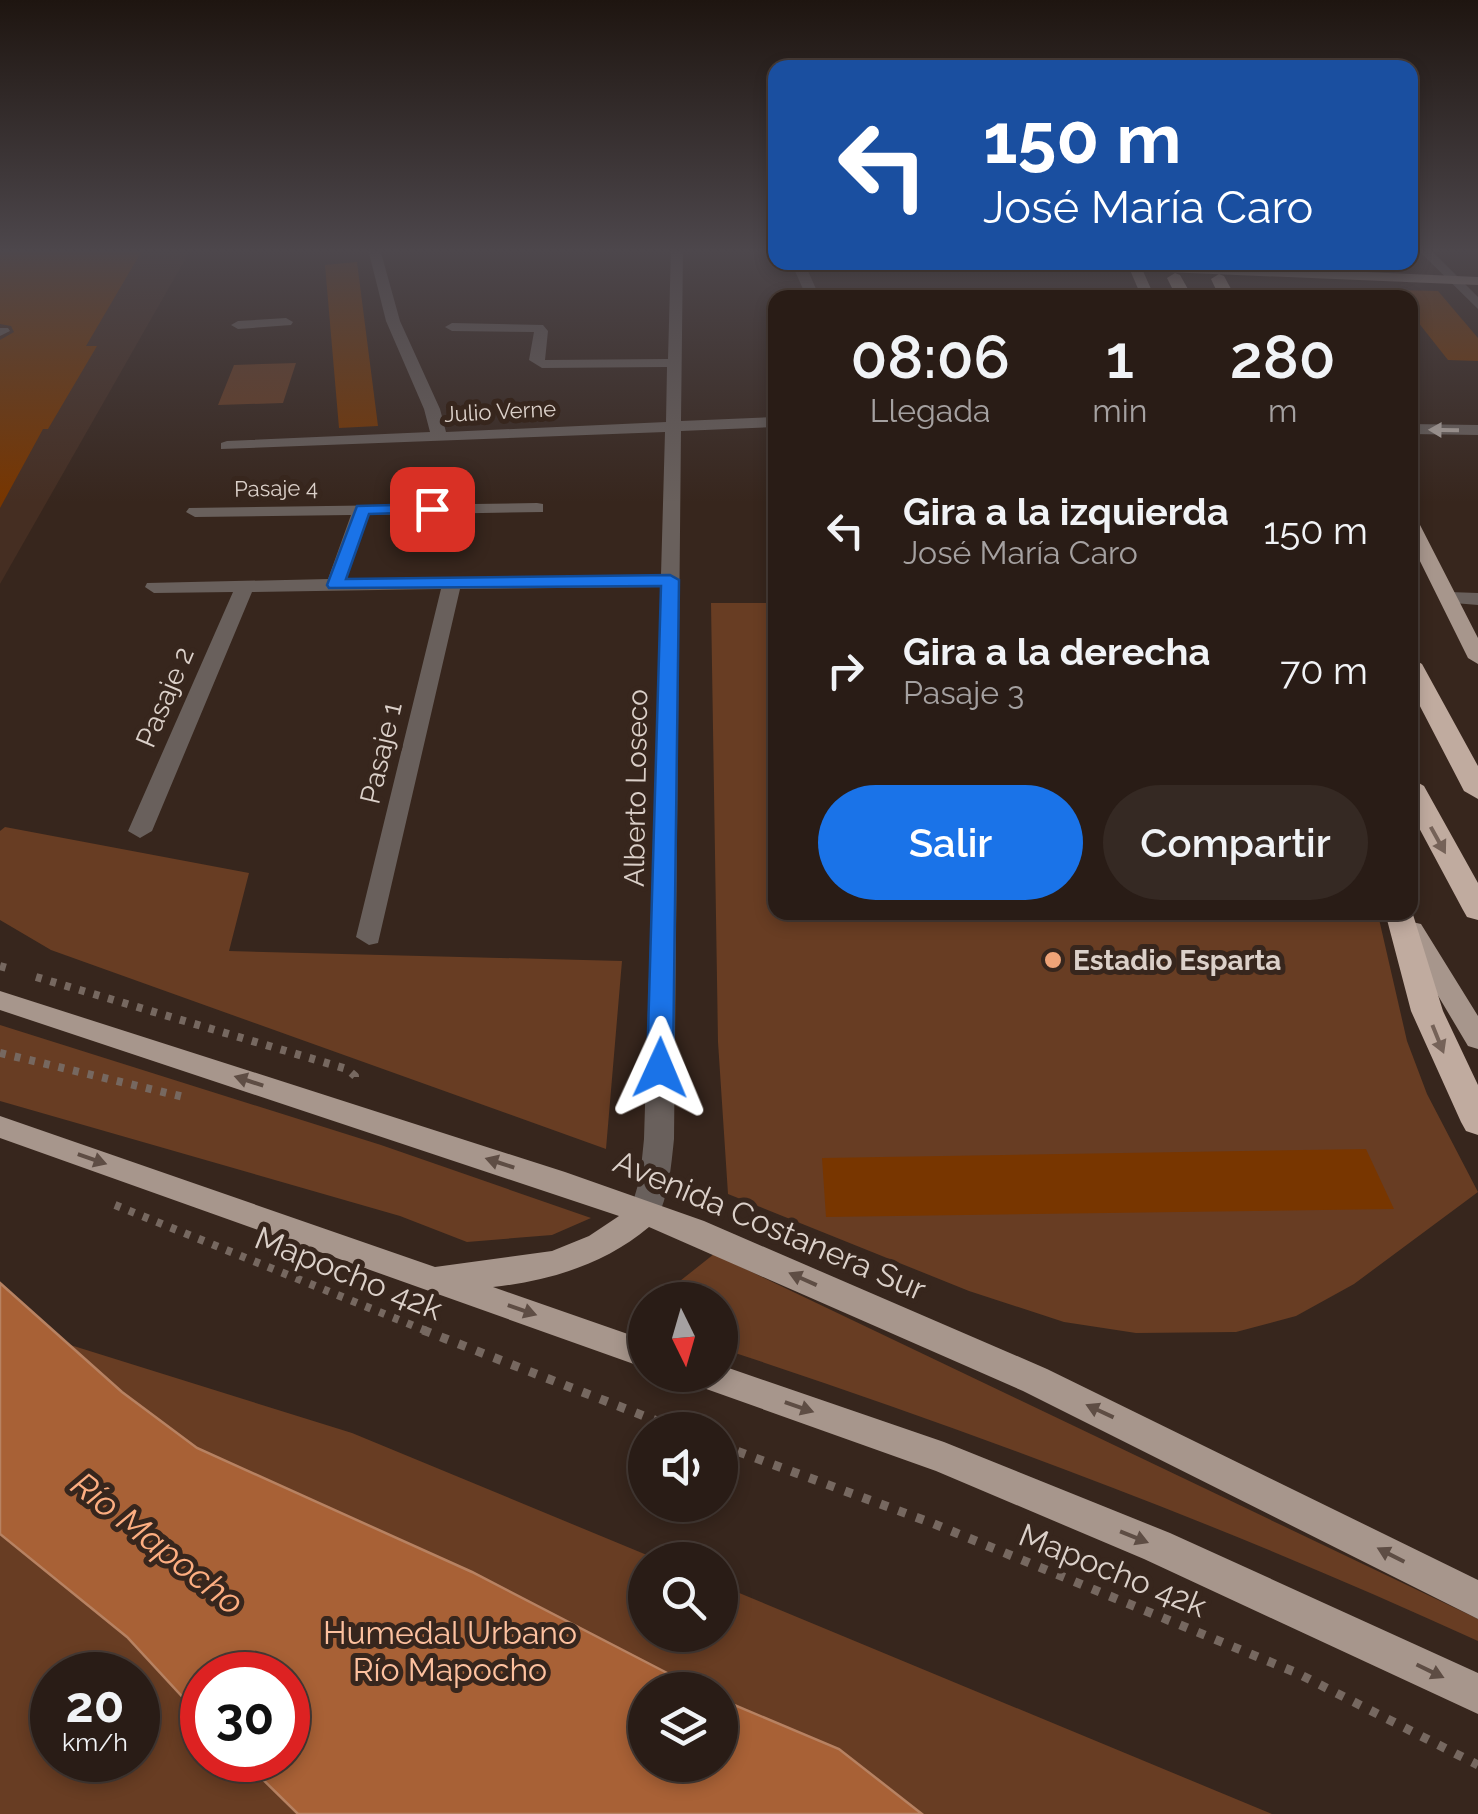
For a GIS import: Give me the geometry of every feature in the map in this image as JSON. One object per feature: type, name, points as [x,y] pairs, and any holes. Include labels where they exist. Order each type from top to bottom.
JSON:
[{"type":"highway","points":[[1418,679],[1478,791]]},
{"type":"highway","points":[[1418,801],[1473,902]]},
{"type":"highway","points":[[1403,920],[1427,1012],[1478,1122]]},
{"type":"main road","points":[[1418,538],[1478,658]]},
{"type":"main road","points":[[1405,920],[1478,1039]]},
{"type":"main road","name":"Avenida Costanera Sur","points":[[0,1000],[645,1212],[1036,1380],[1478,1600]]},
{"type":"main road","points":[[0,1127],[628,1348]]},
{"type":"main road","points":[[430,1278],[542,1268],[617,1238],[645,1212]]},
{"type":"main road","points":[[738,1386],[962,1465],[1156,1546],[1478,1694]]},
{"type":"street","points":[[398,334],[439,436]]},
{"type":"street","points":[[541,334],[536,360],[542,364],[674,363]]},
{"type":"street","name":"Alberto Loseco","points":[[645,1212],[656,1178],[658,1139],[675,334]]},
{"type":"street","name":"Julio Verne","points":[[227,446],[768,422]]},
{"type":"street","points":[[1418,429],[1478,430]]},
{"type":"street","name":"Pasaje 4","points":[[194,512],[537,508]]},
{"type":"street","points":[[336,585],[362,510]]},
{"type":"street","points":[[154,587],[670,580]]},
{"type":"street","name":"Pasaje 1","points":[[369,936],[452,583]]},
{"type":"street","name":"Pasaje 2","points":[[140,831],[245,586]]},
{"type":"street","points":[[1449,598],[1478,599]]},
{"type":"path","points":[[0,966],[347,1068],[355,1076],[356,1085],[342,1111]]},
{"type":"path","name":"Mapocho 42k","points":[[108,1202],[631,1412]]},
{"type":"path","name":"Mapocho 42k","points":[[738,1452],[932,1523],[1297,1672],[1478,1765]]},
{"type":"shaded area","points":[[0,334],[143,334],[0,584]]},
{"type":"green space","points":[[296,363],[283,403],[218,405],[234,365]]},
{"type":"green space","name":"Estadio Esparta","points":[[711,603],[768,603],[768,920],[1379,920],[1407,1041],[1427,1094],[1478,1192],[1354,1284],[1296,1316],[1236,1332],[1136,1333],[1064,1322],[969,1291],[728,1194],[718,1042]]},
{"type":"green space","points":[[5,827],[249,873],[229,951],[622,961],[606,1149],[51,950],[0,920],[0,831]]},
{"type":"green space","points":[[0,1025],[381,1145],[591,1218],[552,1235],[467,1242],[400,1216],[0,1101]]},
{"type":"green space","points":[[714,1254],[1478,1619],[1478,1641],[1103,1484],[738,1354],[738,1282],[679,1282]]},
{"type":"green space","name":"Humedal Urbano Río Mapocho","points":[[0,1323],[352,1433],[628,1547],[628,1652],[738,1652],[738,1592],[1272,1814],[0,1814]]},
{"type":"water","name":"Río Mapocho","points":[[0,1283],[122,1392],[197,1448],[472,1572],[665,1672],[628,1672],[628,1782],[738,1782],[738,1707],[839,1749],[922,1814],[298,1814],[265,1782],[310,1782],[310,1652],[180,1652],[180,1694],[160,1673],[160,1652],[141,1652],[0,1534]]},
{"type":"building","points":[[11,334],[93,334],[86,346],[97,346],[48,429],[43,429],[0,508],[0,340]]},
{"type":"building","points":[[331,334],[366,334],[378,426],[339,428]]},
{"type":"building","points":[[1427,334],[1474,334],[1478,338],[1478,361],[1448,360]]},
{"type":"building","points":[[1366,1149],[1394,1209],[826,1217],[822,1158]]},
{"type":"place","name":"Estadio Esparta","points":[[1053,960]]},
{"type":"route","points":[[432,509],[362,510],[336,585],[670,580],[660,1068]]}]
